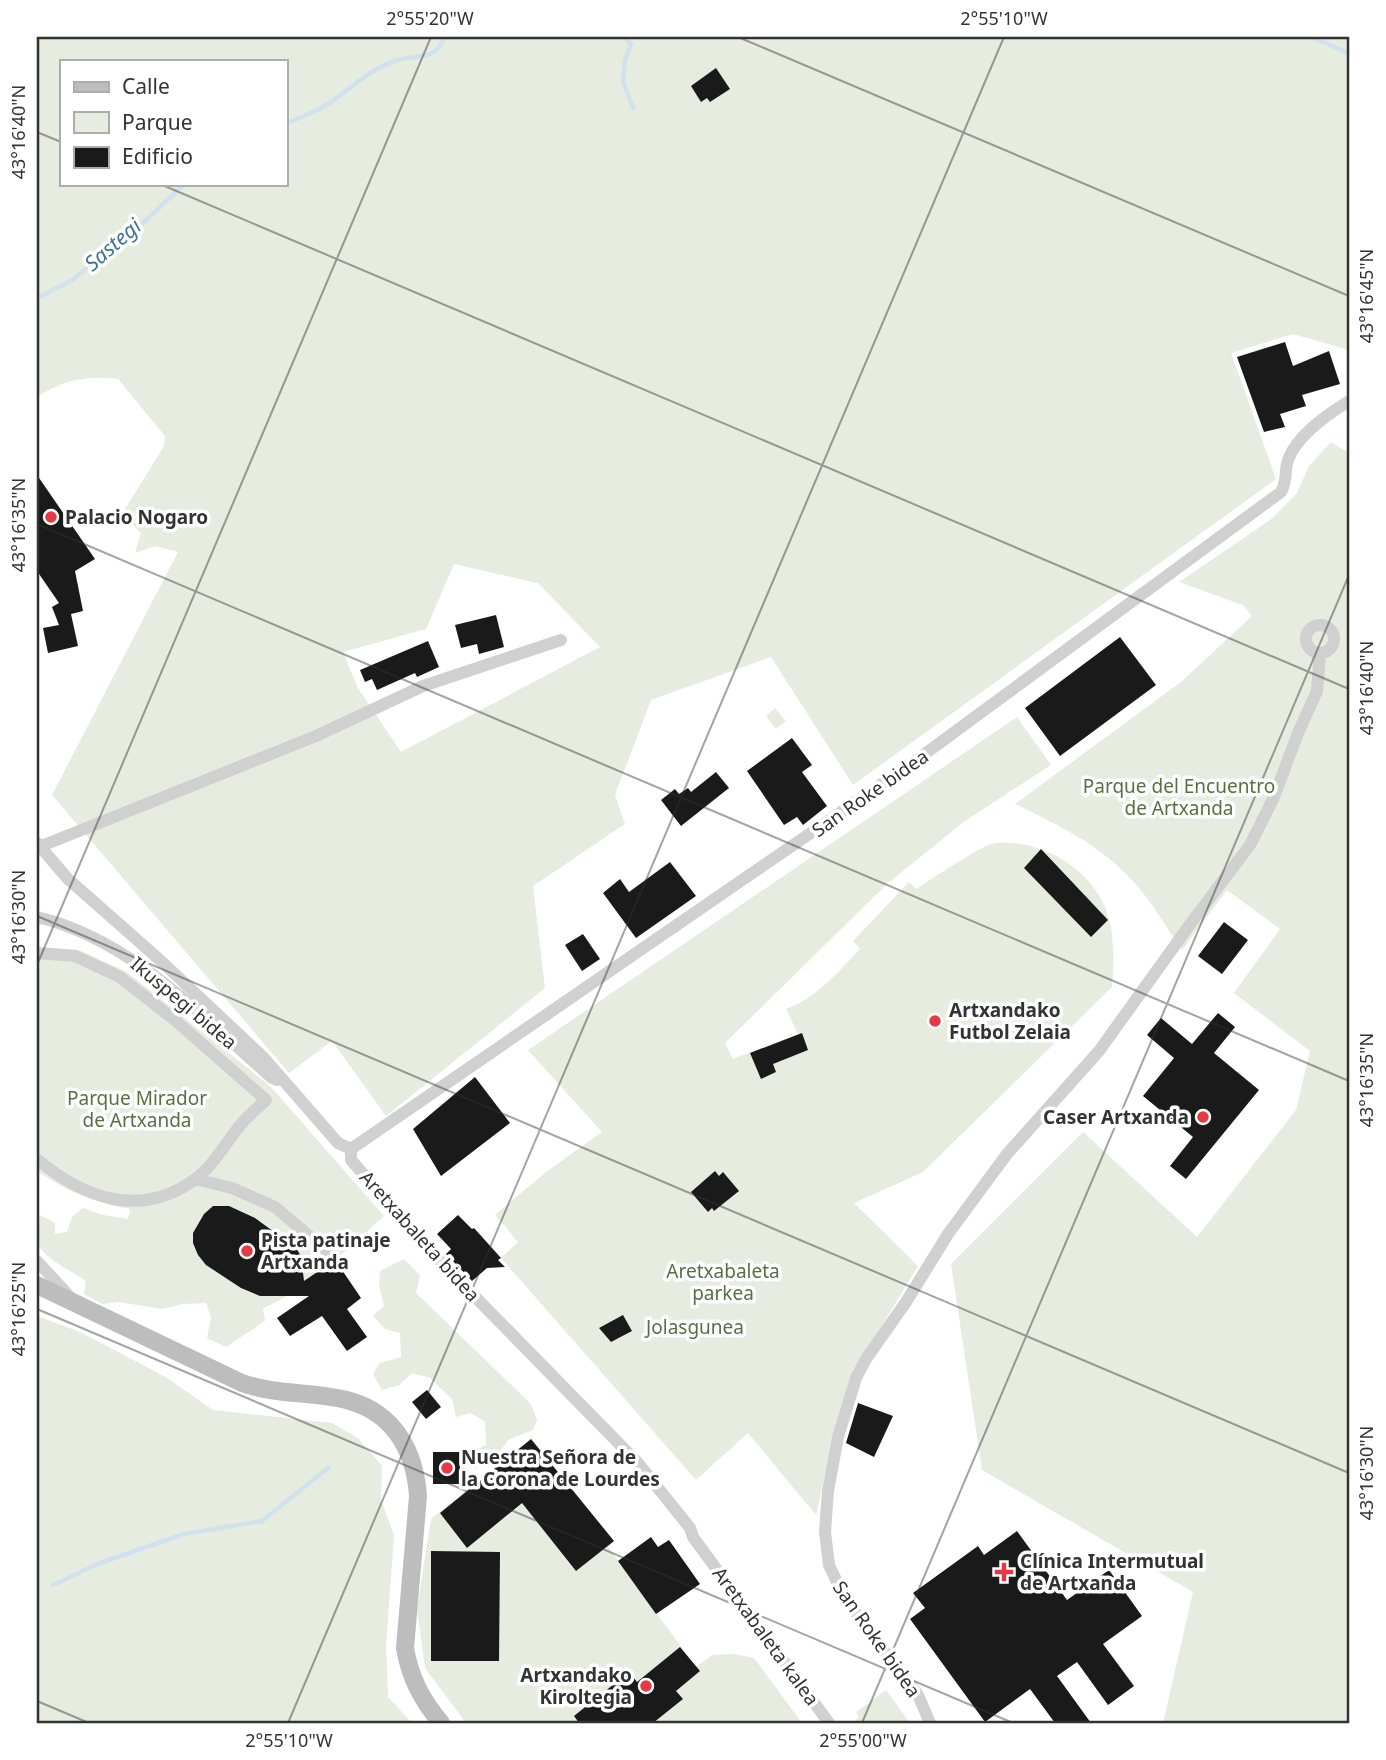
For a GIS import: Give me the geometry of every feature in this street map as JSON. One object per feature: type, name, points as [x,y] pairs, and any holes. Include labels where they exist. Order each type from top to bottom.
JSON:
[{"type":"street","name":"San Roke bidea","points":[[351,1149],[911,764],[1281,492],[1286,484],[1287,462],[1293,450],[1303,437],[1349,401]]},
{"type":"street","name":"Aretxabaleta bidea","points":[[561,640],[423,686],[316,736],[38,845],[68,879],[161,961],[263,1057],[338,1143],[351,1149],[351,1160],[437,1258],[638,1463],[690,1528],[702,1549]]},
{"type":"street","name":"San Roke bidea","points":[[930,1723],[918,1695],[844,1597],[829,1565],[825,1532],[828,1491],[838,1437],[856,1378],[948,1234],[1007,1154],[1099,1051],[1250,845],[1274,797],[1317,691],[1320,653]]},
{"type":"street","name":"Ikuspegi bidea","points":[[37,917],[122,951],[272,1078],[287,1084]]},
{"type":"street","points":[[37,953],[75,956],[120,977],[176,1021],[267,1100],[244,1121],[195,1179],[172,1192],[145,1202],[91,1193],[64,1181],[37,1159]]},
{"type":"street","points":[[195,1179],[232,1188],[275,1207],[340,1262]]},
{"type":"street","points":[[37,1261],[79,1306]]},
{"type":"street","points":[[37,1285],[242,1383],[270,1391],[350,1401],[382,1417],[391,1425],[407,1446],[417,1475],[418,1496],[405,1648],[409,1669],[420,1695],[442,1723]]},
{"type":"street","name":"Aretxabaleta kalea","points":[[702,1549],[829,1723]]},
{"type":"green space","points":[[37,37],[1349,37],[1349,350],[1293,334],[1231,353],[1276,479],[853,785],[771,657],[651,700],[615,795],[625,824],[533,886],[545,988],[386,1116],[332,1041],[289,1073],[52,795],[178,552],[155,546],[135,553],[141,533],[131,523],[116,524],[164,446],[165,436],[118,379],[76,380],[56,386],[37,397]],"holes":[[[454,564],[538,583],[600,647],[401,752],[358,688],[343,652],[426,629]]]},
{"type":"green space","name":"Parque del Encuentro de Artxanda","points":[[1331,442],[1349,453],[1349,1723],[1163,1723],[1193,1592],[982,1470],[951,1264],[1083,1132],[1197,1237],[1296,1110],[1310,1051],[1234,993],[1280,929],[1227,890],[1182,950],[1145,895],[1112,861],[1066,830],[1015,804],[1181,682],[1252,616],[1243,605],[1179,582],[1270,520],[1297,493],[1309,466]]},
{"type":"green space","points":[[775,708],[786,721],[776,729],[766,716]]},
{"type":"green space","name":"Aretxabaleta parkea","points":[[1017,717],[1051,765],[965,821],[888,883],[725,1043],[733,1059],[798,1034],[786,1009],[808,998],[843,967],[860,949],[853,941],[909,882],[916,889],[969,855],[995,843],[1028,846],[1060,858],[1086,879],[1097,892],[1111,926],[1112,987],[923,1172],[854,1203],[918,1266],[849,1380],[833,1436],[816,1515],[748,1433],[696,1480],[501,1258],[518,1242],[495,1215],[546,1172],[602,1132],[528,1050]]},
{"type":"green space","name":"Parque Mirador de Artxanda","points":[[37,947],[79,950],[127,972],[270,1086],[384,1216],[296,1291],[263,1308],[265,1321],[226,1347],[207,1338],[211,1317],[206,1303],[183,1304],[162,1309],[119,1302],[102,1304],[84,1294],[86,1281],[53,1260],[37,1244],[37,1220],[40,1215],[55,1223],[55,1234],[67,1232],[72,1217],[83,1208],[128,1219],[130,1209],[81,1195],[37,1171]]},
{"type":"green space","points":[[404,1259],[420,1275],[416,1293],[531,1404],[537,1420],[533,1430],[508,1440],[496,1457],[474,1469],[469,1453],[486,1445],[485,1421],[470,1413],[456,1417],[452,1399],[430,1378],[412,1373],[399,1385],[382,1390],[373,1374],[380,1363],[401,1357],[400,1333],[385,1329],[373,1316],[384,1306],[379,1285],[380,1271]]},
{"type":"green space","points":[[37,1316],[80,1332],[164,1376],[213,1410],[332,1423],[358,1438],[382,1466],[381,1500],[394,1535],[386,1645],[388,1697],[412,1723],[37,1723]]},
{"type":"green space","points":[[531,1439],[614,1541],[608,1547],[696,1667],[712,1655],[734,1654],[754,1658],[802,1723],[466,1723],[425,1668],[417,1609],[431,1519]]},
{"type":"green space","points":[[886,1690],[910,1723],[858,1723],[856,1712]]},
{"type":"building","points":[[716,68],[730,89],[710,102],[707,98],[701,102],[691,86]]},
{"type":"building","points":[[1285,342],[1293,366],[1329,351],[1340,384],[1302,395],[1306,406],[1280,414],[1285,427],[1264,432],[1237,357]]},
{"type":"building","name":"Palacio Nogaro","points":[[37,475],[95,559],[75,571],[83,611],[71,614],[78,646],[48,653],[43,628],[59,625],[52,607],[59,603],[37,571]]},
{"type":"building","points":[[496,615],[504,647],[479,654],[477,644],[461,648],[455,625]]},
{"type":"building","points":[[1120,637],[1156,685],[1060,756],[1025,708]]},
{"type":"building","points":[[428,641],[439,667],[417,677],[415,673],[377,690],[372,679],[365,682],[360,670]]},
{"type":"building","points":[[792,738],[812,765],[802,772],[827,806],[803,825],[797,817],[784,825],[747,771]]},
{"type":"building","points":[[716,772],[729,788],[681,826],[661,800],[675,789],[679,794],[688,788],[691,792]]},
{"type":"building","points":[[1041,849],[1108,920],[1091,937],[1024,868]]},
{"type":"building","points":[[670,862],[696,896],[636,938],[603,893],[620,879],[629,892]]},
{"type":"building","points":[[1224,922],[1248,940],[1222,974],[1198,956]]},
{"type":"building","points":[[583,934],[600,959],[582,971],[565,945]]},
{"type":"building","name":"Caser Artxanda","points":[[1218,1013],[1235,1027],[1214,1053],[1259,1090],[1186,1179],[1170,1166],[1193,1137],[1143,1096],[1174,1058],[1147,1035],[1161,1018],[1192,1044]]},
{"type":"building","points":[[802,1033],[808,1050],[773,1064],[776,1072],[761,1079],[750,1053]]},
{"type":"building","points":[[475,1077],[510,1123],[441,1176],[413,1129]]},
{"type":"building","points":[[715,1171],[719,1176],[723,1172],[739,1191],[714,1211],[712,1208],[708,1212],[691,1192]]},
{"type":"building","name":"Pista patinaje Artxanda","points":[[213,1206],[229,1206],[255,1218],[296,1248],[301,1256],[304,1281],[329,1264],[342,1270],[361,1298],[347,1309],[367,1337],[347,1351],[322,1316],[290,1336],[277,1318],[309,1296],[260,1296],[241,1288],[206,1265],[193,1243],[193,1233],[204,1214]]},
{"type":"building","points":[[458,1215],[474,1228],[501,1258],[498,1260],[505,1267],[487,1268],[472,1281],[446,1254],[451,1249],[437,1234]]},
{"type":"building","points":[[623,1315],[632,1331],[611,1342],[599,1328]]},
{"type":"building","points":[[427,1390],[441,1407],[426,1419],[412,1402]]},
{"type":"building","points":[[858,1403],[893,1416],[874,1457],[846,1443]]},
{"type":"building","points":[[531,1439],[614,1541],[576,1571],[522,1503],[467,1548],[440,1513]]},
{"type":"building","name":"Nuestra Señora de la Corona de Lourdes","points":[[433,1452],[460,1452],[460,1484],[433,1484]]},
{"type":"building","points":[[1017,1531],[1067,1600],[1109,1570],[1142,1616],[1103,1644],[1134,1686],[1108,1705],[1077,1662],[1057,1676],[1091,1723],[1055,1723],[1030,1689],[985,1722],[910,1619],[925,1608],[913,1593],[978,1546],[984,1555]]},
{"type":"building","points":[[651,1537],[658,1547],[669,1540],[700,1584],[656,1614],[618,1561]]},
{"type":"building","points":[[431,1551],[500,1552],[499,1661],[431,1661]]},
{"type":"building","name":"Artxandako Kiroltegia","points":[[680,1647],[700,1671],[676,1691],[683,1699],[653,1723],[579,1723],[574,1716],[629,1672],[637,1682]]},
{"type":"waterway","name":"Sastegi","points":[[287,123],[325,106],[385,65],[430,54],[441,45],[444,37]]},
{"type":"waterway","points":[[625,37],[631,44],[625,60],[623,82],[633,108]]},
{"type":"waterway","points":[[1311,37],[1349,53]]},
{"type":"waterway","name":"Sastegi","points":[[37,298],[71,281],[140,226],[182,186]]},
{"type":"waterway","points":[[53,1585],[100,1563],[184,1534],[262,1521],[328,1468]]},
{"type":"place","name":"Palacio Nogaro","points":[[51,517]]},
{"type":"place","name":"Artxandako Futbol Zelaia","points":[[935,1021]]},
{"type":"place","name":"Caser Artxanda","points":[[1203,1117]]},
{"type":"place","name":"Pista patinaje Artxanda","points":[[247,1251]]},
{"type":"place","name":"Nuestra Señora de la Corona de Lourdes","points":[[447,1468]]},
{"type":"place","name":"Clínica Intermutual de Artxanda","points":[[1004,1572]]},
{"type":"place","name":"Artxandako Kiroltegia","points":[[646,1686]]},
{"type":"park label","name":"Jolasgunea","points":[[695,1327]]}]
